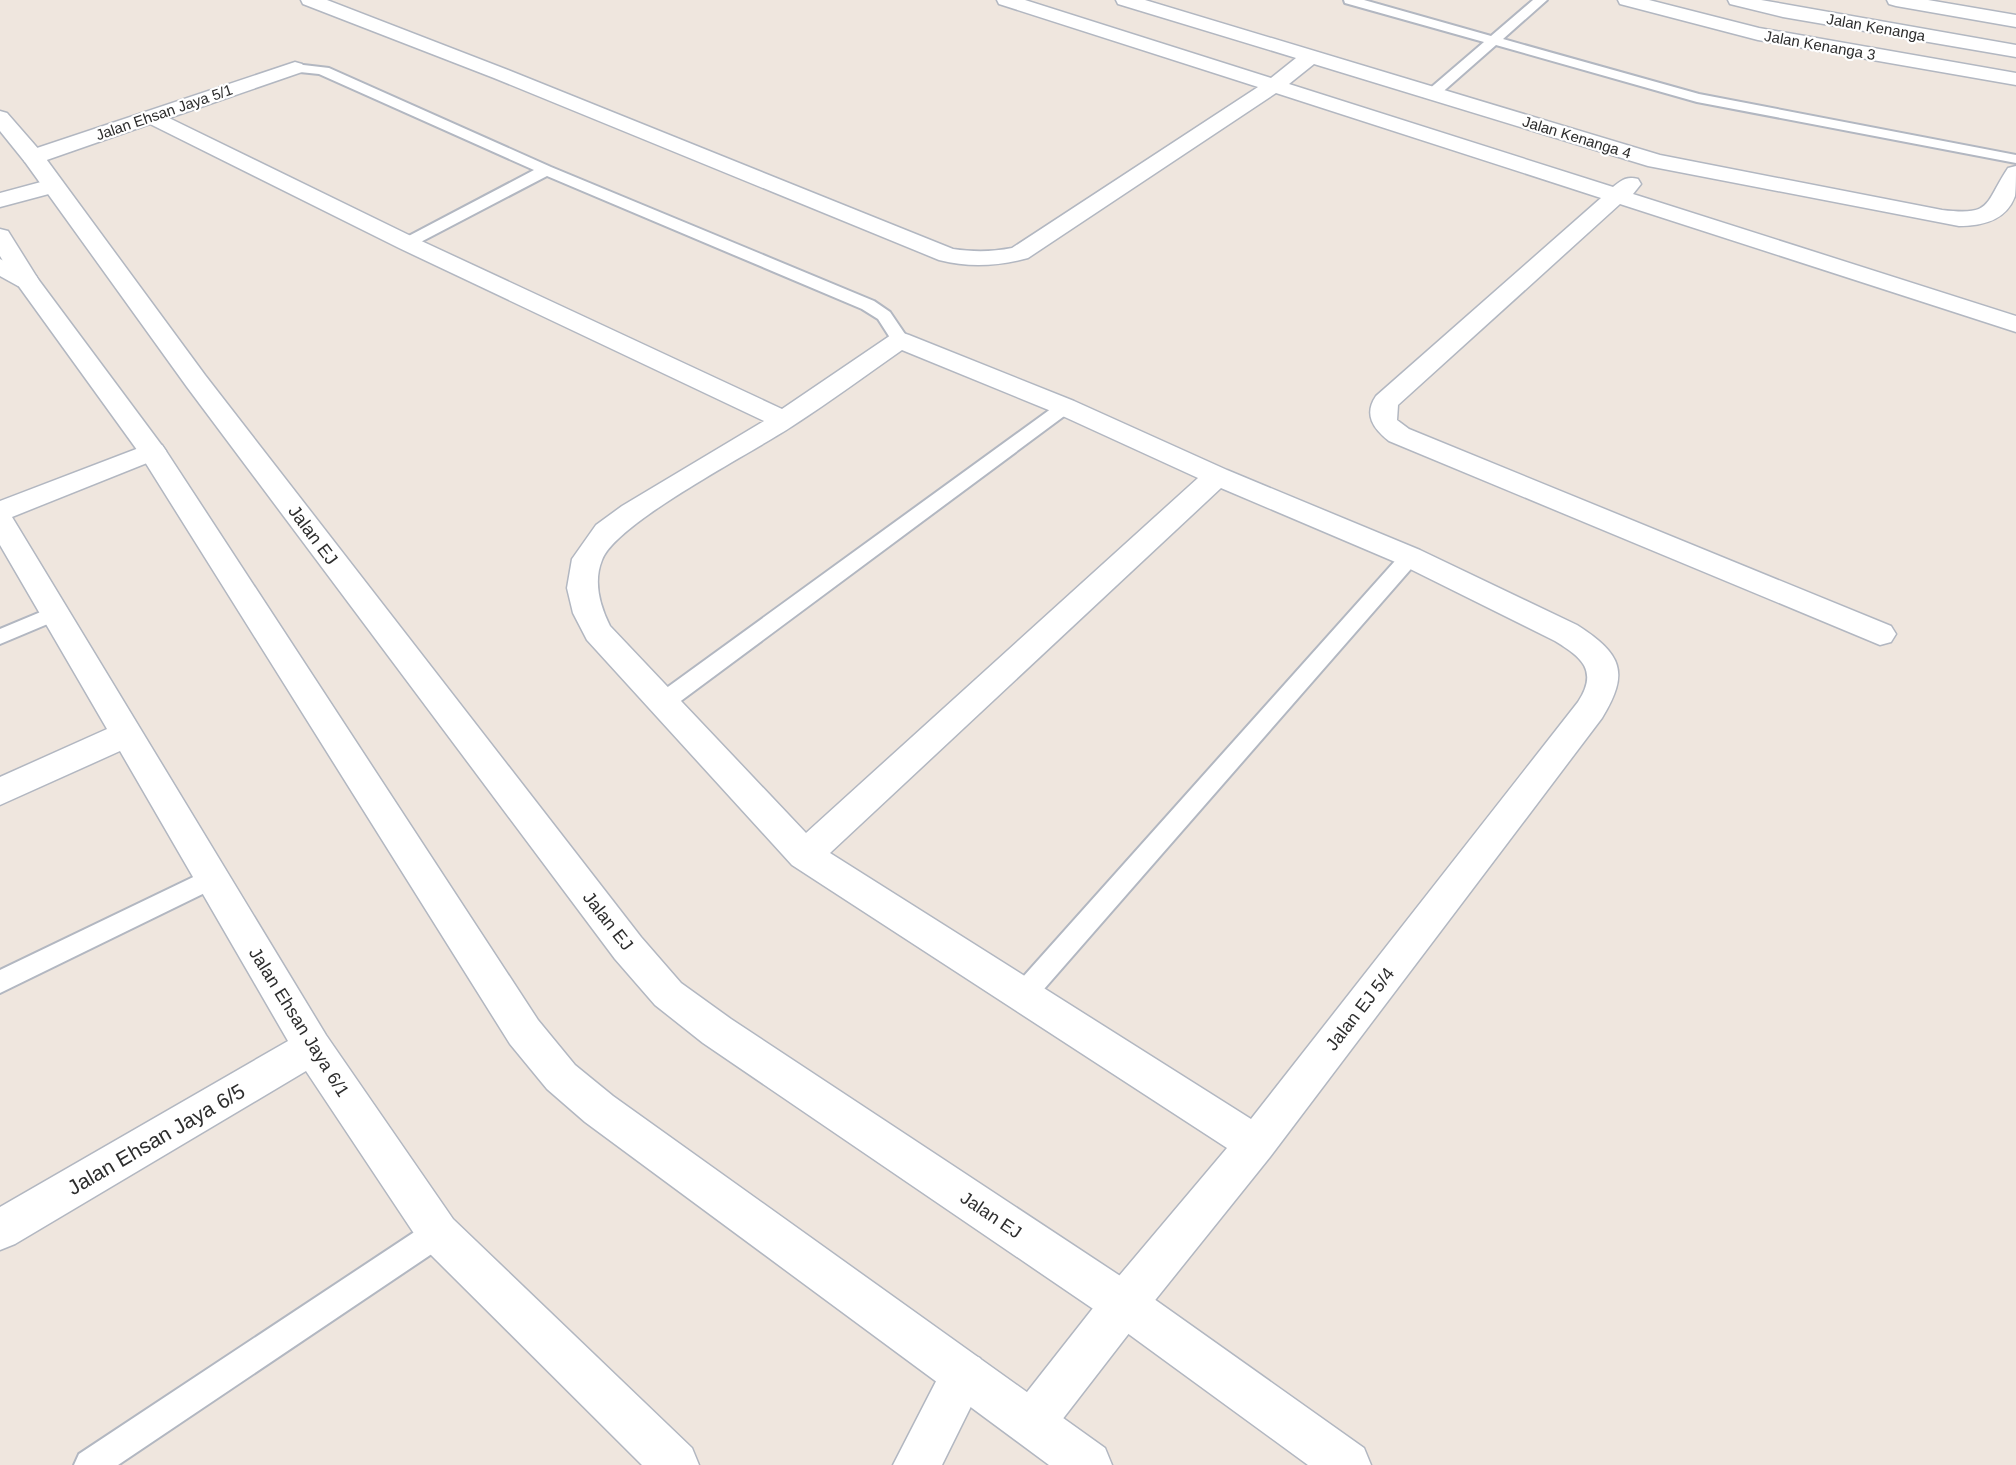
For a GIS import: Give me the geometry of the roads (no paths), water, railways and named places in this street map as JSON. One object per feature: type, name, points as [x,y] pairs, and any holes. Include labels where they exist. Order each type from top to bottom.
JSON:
[{"type":"street","points":[[310,0],[501,74],[947,255],[964,259],[1001,258],[1020,253],[1275,85],[1311,56]]},
{"type":"street","points":[[1006,0],[2016,324]]},
{"type":"street","name":"Jalan Kenanga 4","points":[[1125,0],[1656,161],[1957,219],[1983,218],[1991,214],[1997,209],[2016,173]]},
{"type":"street","name":"Jalan Kenanga 3","points":[[1626,0],[1758,34],[2016,79]]},
{"type":"street","name":"Jalan Kenanga","points":[[1737,0],[1783,11],[2016,51]]},
{"type":"street","points":[[1896,0],[2016,21]]},
{"type":"street","name":"Jalan Ehsan Jaya 5/1","points":[[33,157],[296,68]]},
{"type":"street","name":"Jalan EJ","points":[[0,117],[33,157],[196,381],[628,948],[668,994],[717,1032],[1124,1304],[1347,1465]]},
{"type":"street","points":[[151,117],[407,243],[784,420]]},
{"type":"street","points":[[1656,161],[1384,402],[1381,414],[1385,424],[1399,435],[1880,634]]},
{"type":"street","points":[[0,200],[52,186]]},
{"type":"street","points":[[0,236],[14,273],[152,451],[524,1032],[561,1077],[599,1109],[1032,1422],[1088,1465]]},
{"type":"street","points":[[900,340],[784,420],[632,512],[606,532],[587,559],[582,588],[588,613],[598,632],[806,855],[1022,996],[1256,1144]]},
{"type":"street","name":"Jalan EJ 5/4","points":[[900,340],[1065,406],[1217,476],[1410,557],[1583,643],[1596,656],[1603,670],[1604,685],[1590,710],[1256,1144],[1124,1304],[1032,1422]]},
{"type":"street","points":[[0,511],[152,451]]},
{"type":"street","points":[[806,855],[1217,476]]},
{"type":"street","name":"Jalan Ehsan Jaya 6/1","points":[[0,520],[312,1047],[438,1233],[660,1461]]},
{"type":"street","points":[[0,792],[127,734]]},
{"type":"street","name":"Jalan Ehsan Jaya 6/5","points":[[0,1230],[312,1047]]},
{"type":"street","points":[[917,1465],[964,1374]]},
{"type":"lane","points":[[1350,0],[1697,98],[2016,159]]},
{"type":"lane","points":[[1433,93],[1541,0]]},
{"type":"lane","points":[[296,68],[324,71],[546,170],[868,305],[884,316],[900,340]]},
{"type":"lane","points":[[407,243],[546,170]]},
{"type":"lane","points":[[662,703],[1065,406]]},
{"type":"lane","points":[[1022,996],[1410,557]]},
{"type":"lane","points":[[0,637],[55,613]]},
{"type":"lane","points":[[0,982],[212,878]]},
{"type":"lane","points":[[90,1465],[438,1233]]}]
